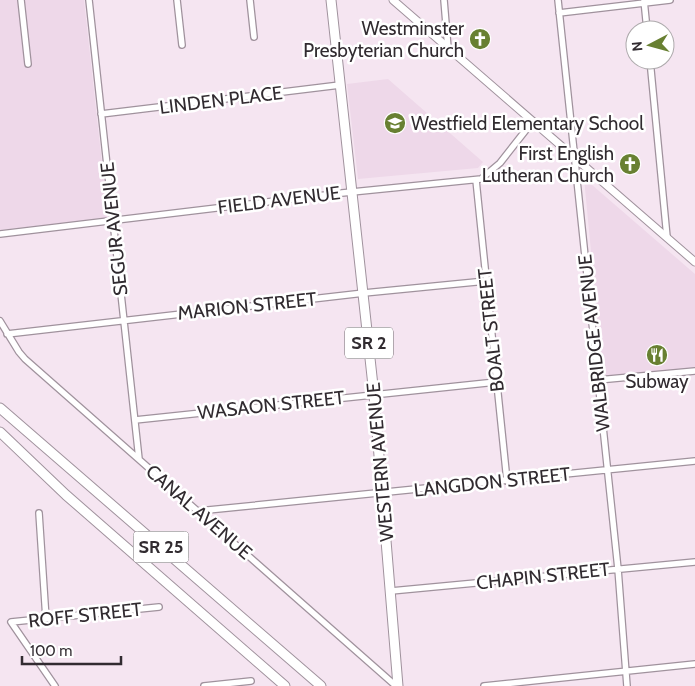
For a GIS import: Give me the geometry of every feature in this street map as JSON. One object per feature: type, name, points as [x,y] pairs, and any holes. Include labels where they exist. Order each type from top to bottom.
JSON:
[{"type":"main road","name":"WESTERN AVENUE","points":[[331,0],[374,395],[391,591],[397,686]]},
{"type":"main road","name":"SR 25","points":[[0,408],[321,686]]},
{"type":"main road","name":"SR 25","points":[[1,433],[66,495],[285,686]]},
{"type":"street","points":[[22,0],[28,64]]},
{"type":"street","name":"SEGUR AVENUE","points":[[89,0],[139,459]]},
{"type":"street","points":[[177,0],[182,45]]},
{"type":"street","points":[[250,0],[254,37]]},
{"type":"street","points":[[393,0],[695,262]]},
{"type":"street","points":[[444,0],[448,48]]},
{"type":"street","name":"WALBRIDGE AVENUE","points":[[558,0],[618,569],[626,686]]},
{"type":"street","points":[[559,13],[670,0]]},
{"type":"street","points":[[644,2],[646,20]]},
{"type":"street","points":[[651,70],[667,237]]},
{"type":"street","name":"LINDEN PLACE","points":[[101,114],[340,85]]},
{"type":"street","points":[[476,180],[500,163],[533,122]]},
{"type":"street","name":"FIELD AVENUE","points":[[0,234],[352,192],[476,180]]},
{"type":"street","name":"BOALT STREET","points":[[476,180],[506,480]]},
{"type":"street","name":"MARION STREET","points":[[7,334],[486,281]]},
{"type":"street","name":"CANAL AVENUE","points":[[0,321],[25,358],[397,686]]},
{"type":"street","points":[[598,380],[694,371]]},
{"type":"street","name":"WASAON STREET","points":[[135,420],[496,382]]},
{"type":"street","name":"LANGDON STREET","points":[[198,511],[695,462]]},
{"type":"street","points":[[39,513],[46,619]]},
{"type":"street","name":"CHAPIN STREET","points":[[391,591],[695,562]]},
{"type":"street","name":"ROFF STREET","points":[[55,686],[12,622],[159,607]]},
{"type":"street","points":[[484,686],[695,664]]},
{"type":"street","points":[[204,686],[250,681]]},
{"type":"shaded area","points":[[0,0],[84,0],[108,218],[0,230]]},
{"type":"shaded area","name":"Westfield Elementary School","points":[[388,79],[483,162],[478,168],[358,179],[347,84]]},
{"type":"shaded area","points":[[584,178],[695,274],[695,368],[603,377]]},
{"type":"place","name":"Westminster Presbyterian Church","points":[[480,39]]},
{"type":"place","name":"Westfield Elementary School","points":[[395,123]]},
{"type":"place","name":"First English Lutheran Church","points":[[630,164]]},
{"type":"place","name":"Subway","points":[[657,355]]}]
